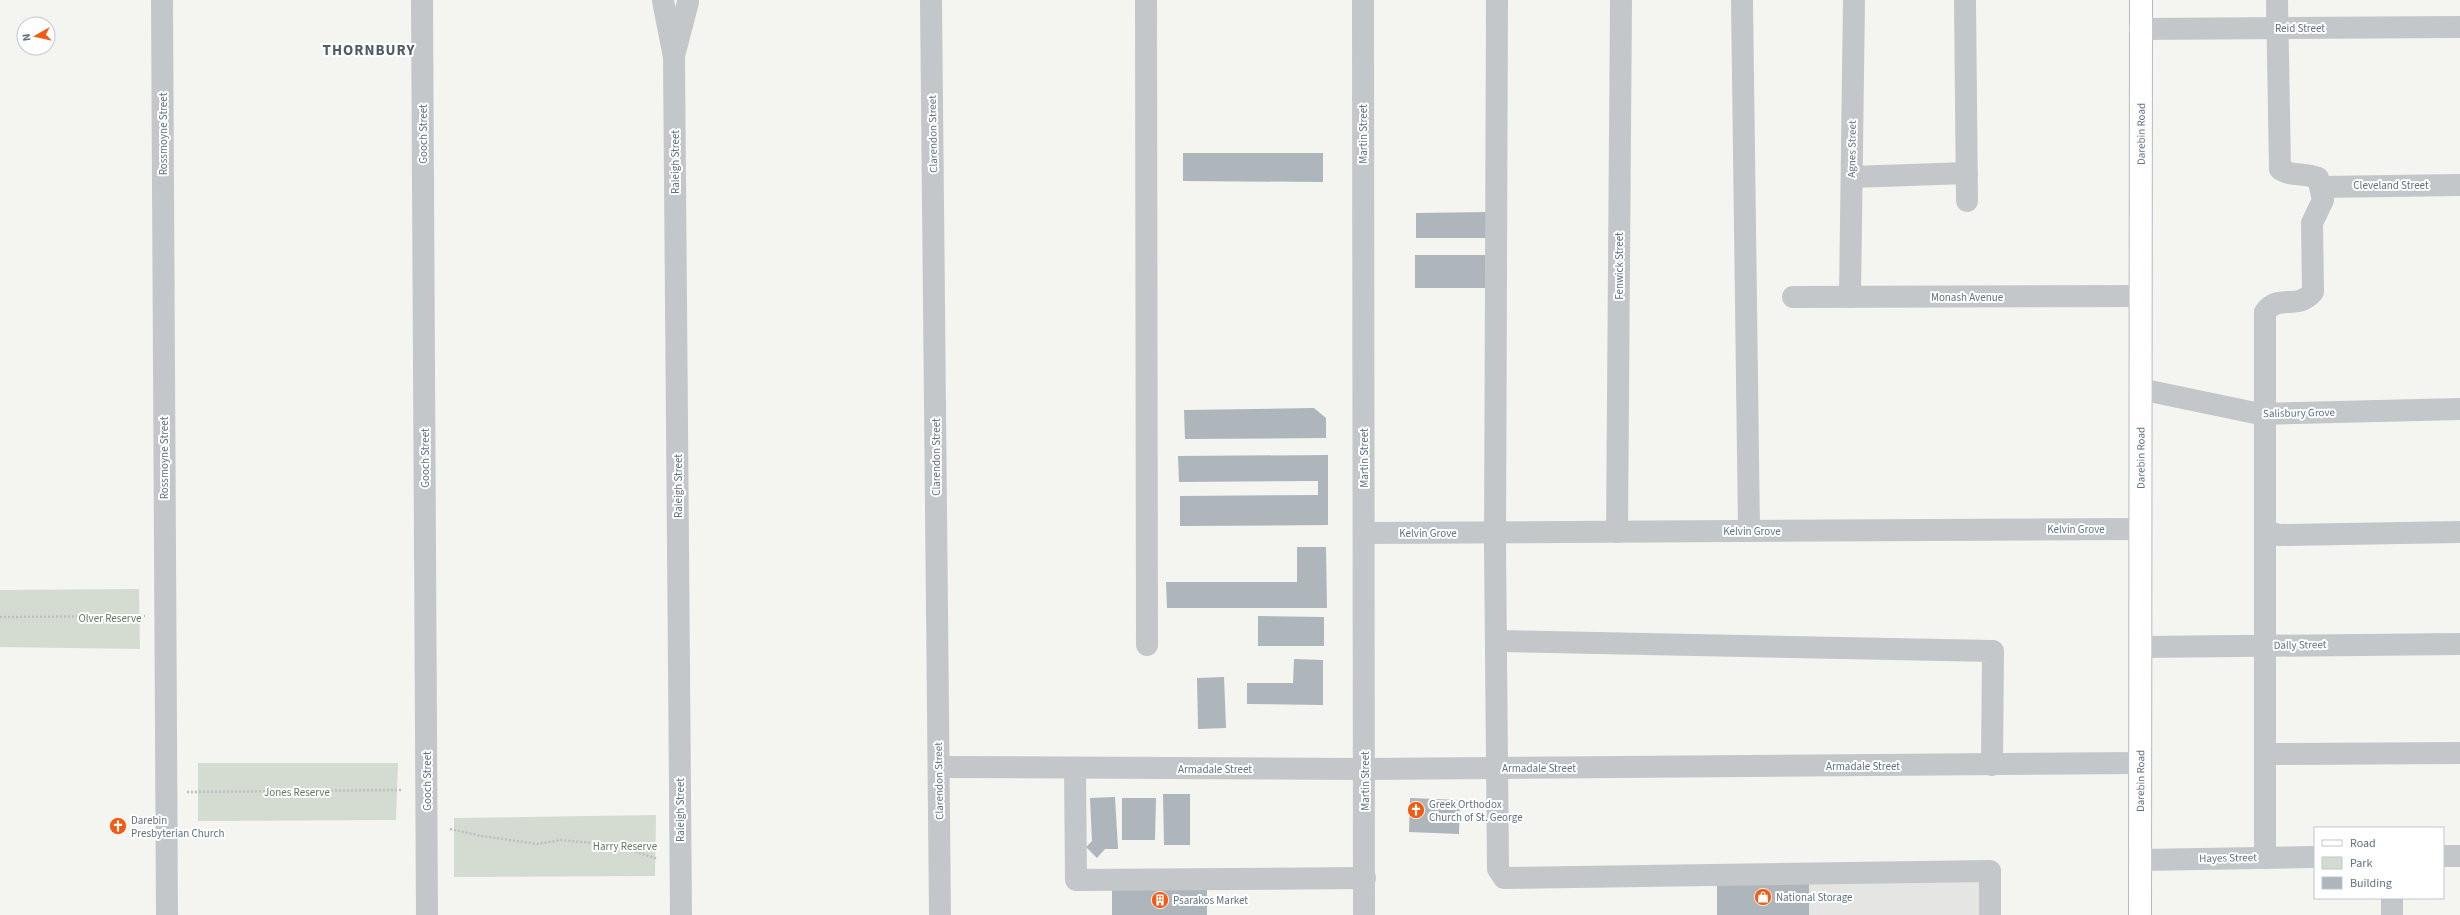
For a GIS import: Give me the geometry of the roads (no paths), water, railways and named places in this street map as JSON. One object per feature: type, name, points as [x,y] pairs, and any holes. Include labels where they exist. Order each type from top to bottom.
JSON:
[{"type":"main road","name":"Darebin Road","points":[[2140,0],[2140,915]]},
{"type":"street","name":"Rossmoyne Street","points":[[162,0],[167,915]]},
{"type":"street","name":"Gooch Street","points":[[422,0],[427,915]]},
{"type":"street","name":"Clarendon Street","points":[[931,0],[940,915]]},
{"type":"street","points":[[1146,0],[1147,645]]},
{"type":"street","name":"Martin Street","points":[[1363,0],[1366,770],[1364,915]]},
{"type":"street","points":[[1497,0],[1495,532],[1498,869],[1504,878],[1990,871],[1990,915]]},
{"type":"street","name":"Fenwick Street","points":[[1617,532],[1621,0]]},
{"type":"street","points":[[1742,0],[1749,531]]},
{"type":"street","name":"Agnes Street","points":[[1850,297],[1854,0]]},
{"type":"street","points":[[1965,0],[1967,202]]},
{"type":"street","points":[[2264,858],[2266,532],[2265,312],[2269,306],[2278,302],[2297,303],[2308,299],[2313,292],[2312,223],[2323,200],[2318,178],[2307,174],[2284,173],[2280,169],[2277,0]]},
{"type":"street","points":[[662,1],[678,7],[689,1]]},
{"type":"street","name":"Raleigh Street","points":[[662,1],[674,57],[681,915]]},
{"type":"street","name":"Raleigh Street","points":[[674,57],[689,1]]},
{"type":"street","name":"Reid Street","points":[[2140,29],[2460,27]]},
{"type":"street","points":[[1852,177],[1967,173]]},
{"type":"street","name":"Cleveland Street","points":[[2321,186],[2460,185]]},
{"type":"street","name":"Monash Avenue","points":[[1793,297],[2140,296]]},
{"type":"street","name":"Salisbury Grove","points":[[2140,389],[2265,414],[2460,409]]},
{"type":"street","name":"Kelvin Grove","points":[[1364,533],[2140,529]]},
{"type":"street","points":[[2266,532],[2279,535],[2460,532]]},
{"type":"street","points":[[1496,641],[1992,652],[1992,765]]},
{"type":"street","name":"Dally Street","points":[[2140,647],[2460,644]]},
{"type":"street","points":[[2264,754],[2460,753]]},
{"type":"street","name":"Armadale Street","points":[[938,767],[1366,770],[2139,763]]},
{"type":"street","points":[[1075,768],[1076,880],[1365,878]]},
{"type":"street","points":[[2444,856],[2460,856]]},
{"type":"street","name":"Hayes Street","points":[[2140,860],[2314,857]]},
{"type":"street","points":[[2392,899],[2392,915]]},
{"type":"place","name":"Greek Orthodox Church of St. George","points":[[1416,810]]},
{"type":"place","name":"Darebin Presbyterian Church","points":[[118,826]]},
{"type":"place","name":"National Storage","points":[[1763,897]]},
{"type":"place","name":"Psarakos Market","points":[[1160,900]]},
{"type":"district","name":"THORNBURY","points":[[369,50]]},
{"type":"park label","name":"Olver Reserve","points":[[110,618]]},
{"type":"park label","name":"Jones Reserve","points":[[297,792]]},
{"type":"park label","name":"Harry Reserve","points":[[625,846]]}]
